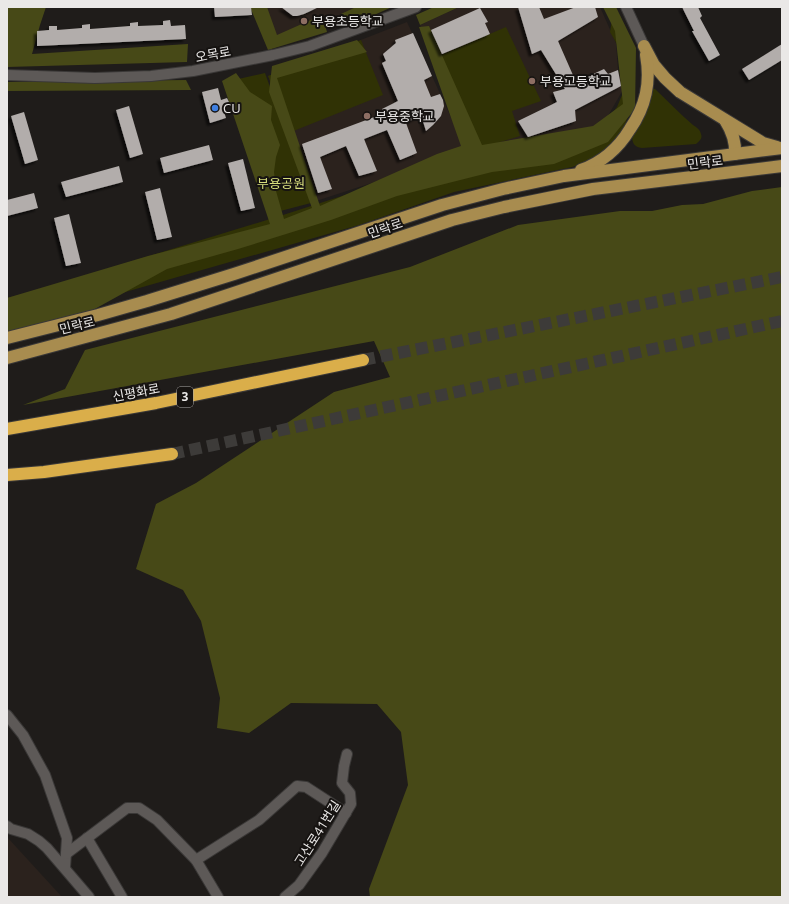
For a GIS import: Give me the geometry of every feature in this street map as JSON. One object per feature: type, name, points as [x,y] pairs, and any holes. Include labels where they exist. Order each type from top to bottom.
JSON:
[{"type":"highway","name":"신평화로","points":[[7,429],[156,403],[363,360]]},
{"type":"highway","points":[[7,475],[44,472],[172,454]]},
{"type":"main road","points":[[644,46],[654,65],[680,92],[763,143],[782,148]]},
{"type":"main road","points":[[564,176],[587,168],[601,161],[619,145],[634,124],[644,103],[647,91],[648,79],[644,46]]},
{"type":"main road","points":[[725,120],[734,137],[736,146],[735,154]]},
{"type":"main road","name":"민락로","points":[[7,338],[147,301],[234,274],[442,205],[504,189],[564,176],[782,148]]},
{"type":"main road","name":"민락로","points":[[7,358],[171,314],[452,220],[504,207],[593,190],[782,166]]},
{"type":"street","name":"오목로","points":[[7,75],[95,78],[151,76],[193,71],[310,46],[416,7]]},
{"type":"street","points":[[626,7],[644,46]]},
{"type":"street","points":[[7,715],[23,735],[45,775],[67,838],[65,868]]},
{"type":"street","name":"고산로41번길","points":[[285,897],[298,885],[322,853],[351,804],[350,793],[342,783],[347,754]]},
{"type":"street","points":[[196,860],[259,820],[297,786],[306,787],[346,814]]},
{"type":"street","points":[[66,854],[128,808],[139,808],[157,820],[196,860],[218,897]]},
{"type":"street","points":[[7,826],[11,829],[28,834],[39,841],[65,868],[89,897]]},
{"type":"street","points":[[87,838],[122,897]]},
{"type":"shaded area","points":[[7,7],[46,7],[32,54],[188,44],[187,62],[7,67]]},
{"type":"shaded area","points":[[250,7],[267,7],[277,35],[322,15],[327,32],[268,50]]},
{"type":"shaded area","name":"부용초등학교","points":[[266,7],[377,7],[279,42]]},
{"type":"shaded area","points":[[356,7],[392,7],[345,28],[341,14]]},
{"type":"shaded area","points":[[434,7],[459,7],[420,25],[416,15]]},
{"type":"shaded area","name":"부용고등학교","points":[[459,7],[600,7],[616,43],[618,70],[624,88],[605,121],[596,129],[471,151],[420,25]]},
{"type":"shaded area","points":[[603,7],[616,7],[636,48],[635,109],[608,142],[554,164],[492,172],[397,196],[331,220],[167,269],[93,310],[7,333],[7,298],[148,256],[270,224],[222,81],[236,73],[250,92],[272,106],[271,120],[280,145],[276,157],[274,172],[276,191],[284,219],[312,208],[269,92],[272,66],[357,40],[367,52],[277,78],[320,206],[437,154],[461,146],[419,27],[429,26],[482,145],[593,126],[623,104],[615,31]]},
{"type":"shaded area","name":"부용중학교","points":[[407,22],[467,152],[313,202],[291,132],[268,76]]},
{"type":"shaded area","points":[[186,80],[191,90],[7,91],[7,82]]},
{"type":"shaded area","points":[[782,187],[782,897],[370,897],[369,889],[408,785],[401,732],[377,704],[291,703],[249,733],[217,728],[220,698],[201,621],[183,590],[136,569],[156,504],[196,483],[334,392],[390,377],[374,341],[23,405],[65,389],[85,350],[410,267],[518,225],[620,211],[652,211],[682,205],[703,204],[752,191]]},
{"type":"shaded area","points":[[7,837],[62,897],[7,897]]},
{"type":"green space","points":[[614,7],[632,51],[635,75],[626,122],[618,138],[596,159],[572,167],[454,192],[359,225],[7,326],[7,298],[35,291],[283,215],[463,157],[596,133],[617,107],[625,88],[626,60],[610,32]]},
{"type":"green space","points":[[506,27],[541,101],[512,111],[520,136],[471,151],[434,58]]},
{"type":"green space","points":[[361,40],[383,95],[291,132],[268,76]]},
{"type":"green space","name":"부용공원","points":[[265,73],[311,203],[269,214],[225,82]]},
{"type":"green space","points":[[651,88],[655,89],[699,129],[701,137],[696,144],[642,148],[637,147],[634,144],[632,135]]},
{"type":"building","points":[[214,7],[251,7],[252,15],[215,17]]},
{"type":"building","points":[[281,7],[319,7],[304,14],[293,16]]},
{"type":"building","points":[[518,7],[539,7],[544,19],[576,7],[595,7],[598,17],[558,41],[576,82],[604,69],[608,74],[618,70],[621,86],[575,110],[576,121],[528,137],[518,121],[557,102],[553,92],[565,89],[541,50],[532,54]]},
{"type":"building","points":[[682,7],[698,7],[702,16],[700,18],[720,55],[709,61],[692,31],[694,31]]},
{"type":"building","points":[[480,8],[488,22],[485,23],[490,34],[442,54],[431,30]]},
{"type":"building","points":[[170,20],[171,26],[185,25],[186,39],[37,46],[37,31],[49,30],[49,26],[57,26],[57,30],[82,28],[82,25],[90,24],[90,29],[130,26],[130,23],[138,22],[138,26],[163,25],[163,21]]},
{"type":"building","points":[[413,33],[432,76],[424,80],[431,97],[440,94],[443,100],[444,106],[441,116],[426,131],[421,115],[406,123],[417,153],[400,160],[387,130],[364,139],[377,171],[359,176],[346,146],[320,157],[332,189],[318,193],[302,144],[385,113],[382,109],[398,101],[382,63],[386,61],[383,54],[396,43],[395,40]]},
{"type":"building","points":[[782,44],[782,60],[749,80],[742,69]]},
{"type":"building","points":[[218,88],[221,100],[227,98],[229,102],[228,105],[223,108],[226,118],[210,123],[202,92]]},
{"type":"building","points":[[129,106],[143,154],[130,158],[116,110]]},
{"type":"building","points":[[24,112],[38,160],[25,164],[11,116]]},
{"type":"building","points":[[209,145],[213,160],[164,173],[160,158]]},
{"type":"building","points":[[243,159],[255,208],[241,211],[228,163]]},
{"type":"building","points":[[119,166],[123,182],[66,197],[61,182]]},
{"type":"building","points":[[160,188],[172,237],[157,240],[145,192]]},
{"type":"building","points":[[34,193],[38,208],[7,216],[7,200]]},
{"type":"building","points":[[69,214],[81,263],[66,266],[54,218]]},
{"type":"tunnel","points":[[363,360],[782,277]]},
{"type":"tunnel","points":[[172,454],[782,321]]},
{"type":"place","name":"부용초등학교","points":[[304,21]]},
{"type":"place","name":"부용고등학교","points":[[532,81]]},
{"type":"place","name":"CU","points":[[215,108]]},
{"type":"place","name":"부용중학교","points":[[367,116]]}]
